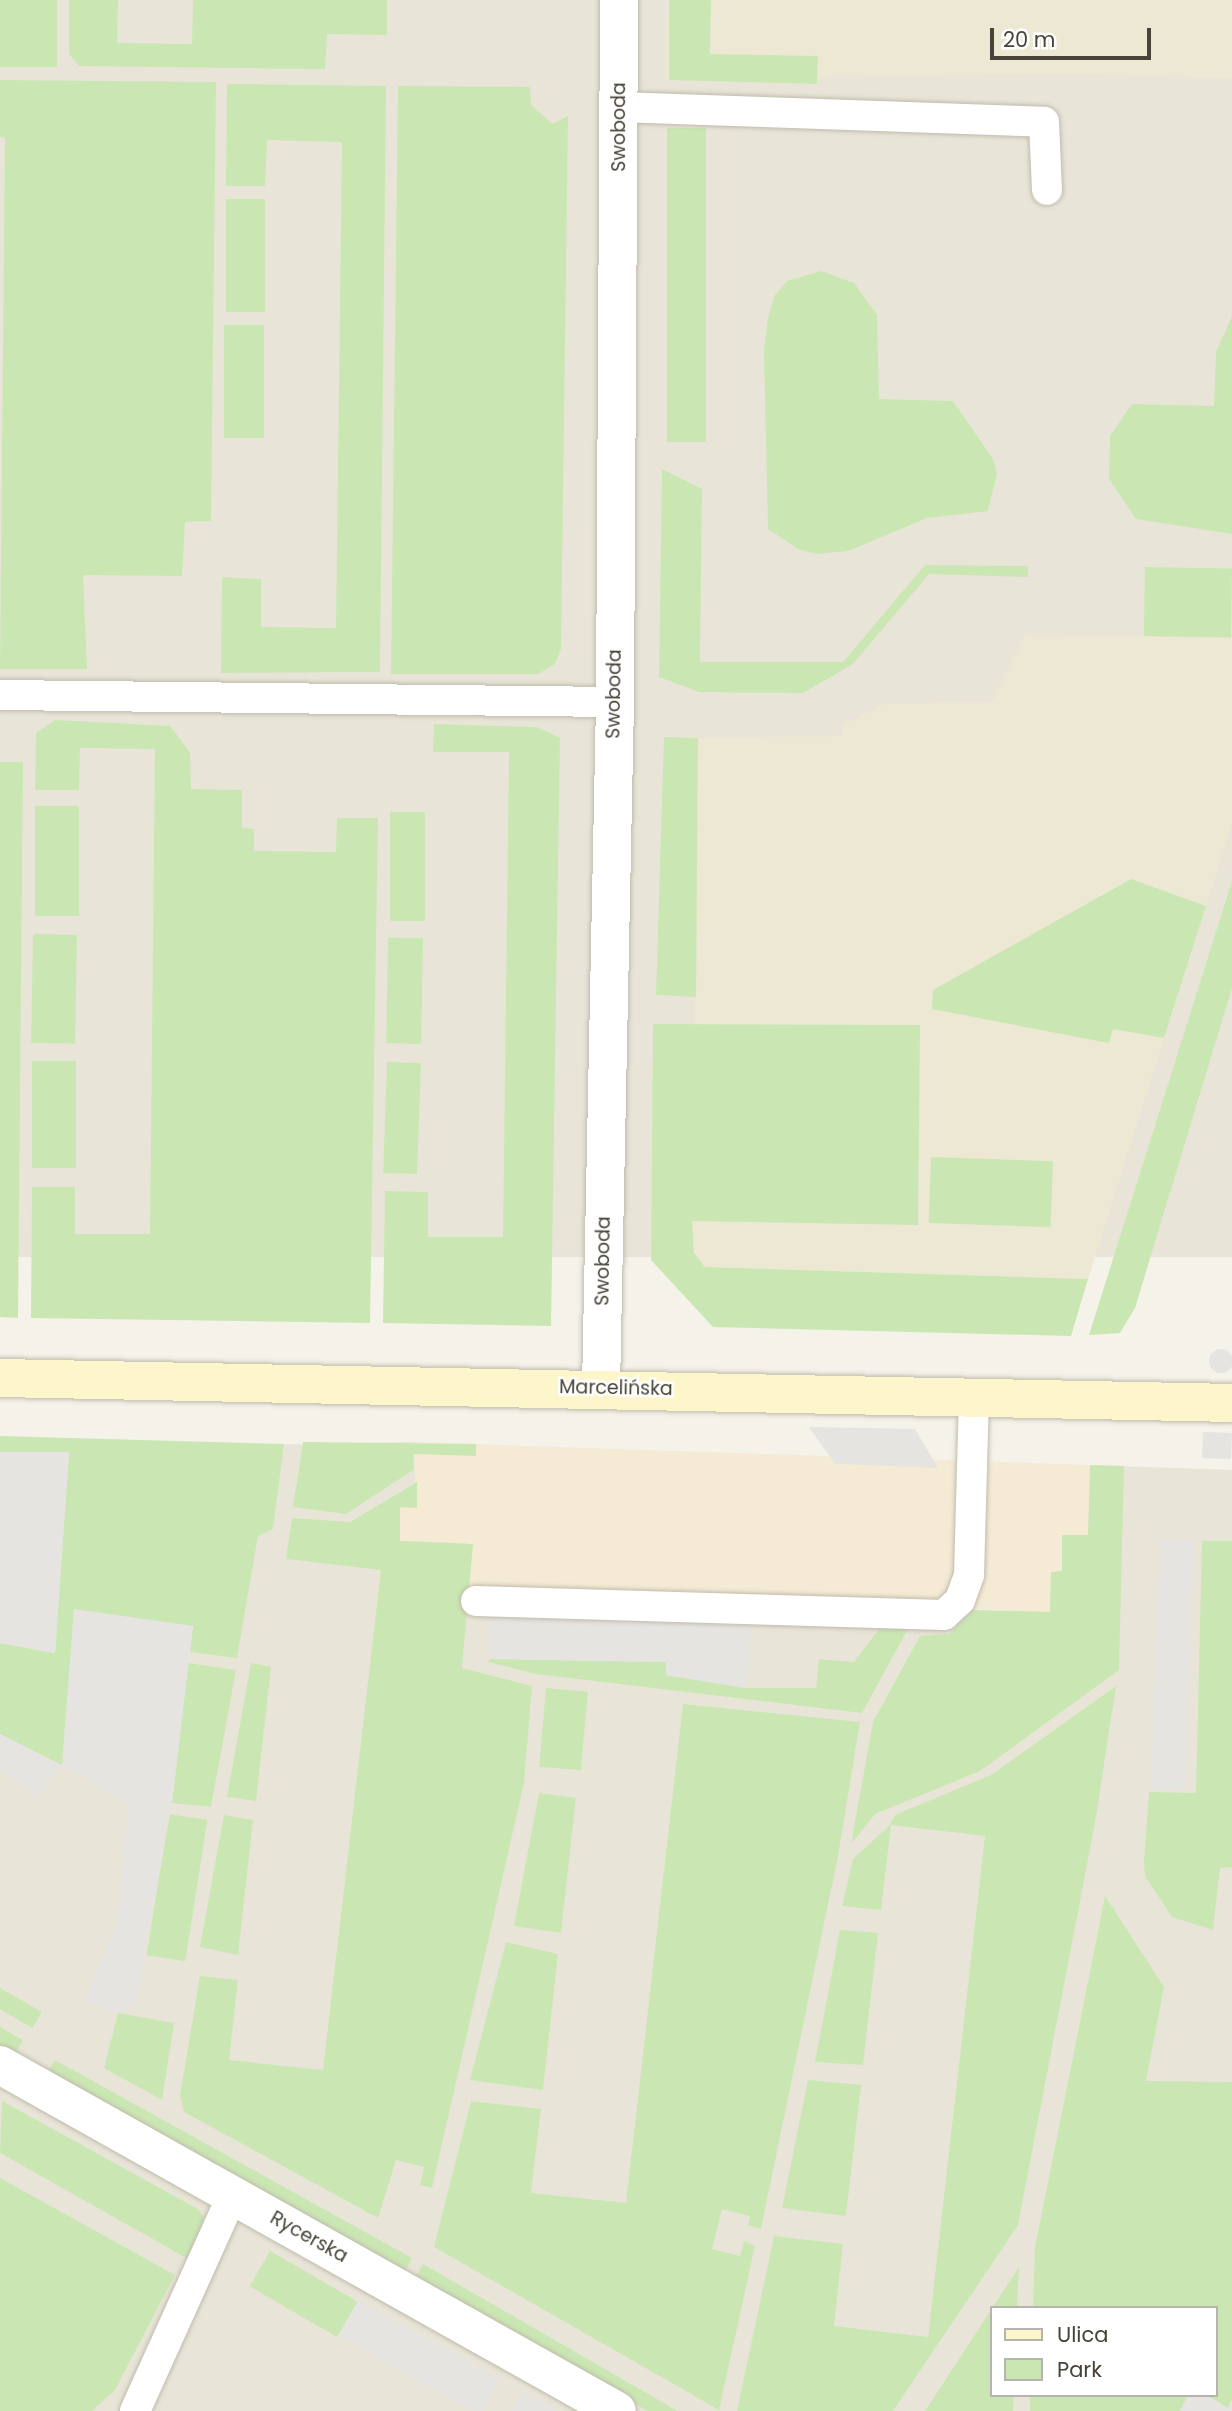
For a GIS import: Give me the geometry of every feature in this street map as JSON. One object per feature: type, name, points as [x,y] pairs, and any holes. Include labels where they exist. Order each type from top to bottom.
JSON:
[{"type":"street","name":"Swoboda","points":[[601,1388],[615,702],[620,0]]},
{"type":"street","name":"Marcelińska","points":[[0,1378],[601,1388],[1232,1403]]},
{"type":"street","name":"Rycerska","points":[[0,2065],[617,2411]]},
{"type":"lane","points":[[619,107],[1044,122],[1047,190]]},
{"type":"lane","points":[[0,695],[615,702]]},
{"type":"lane","points":[[477,1601],[944,1615],[960,1600],[969,1575],[974,1397]]},
{"type":"lane","points":[[135,2411],[233,2194]]},
{"type":"shaded area","points":[[0,0],[1232,0],[1232,1257],[0,1257]]},
{"type":"shaded area","points":[[667,0],[1232,0],[1232,78],[1064,74],[666,79]]},
{"type":"shaded area","points":[[1025,635],[1232,638],[1232,824],[1088,1279],[705,1267],[692,1252],[698,738],[843,736],[842,725],[885,704],[992,702]]},
{"type":"shaded area","points":[[1221,1349],[1232,1356],[1233,1361],[1226,1372],[1221,1373],[1210,1366],[1209,1361],[1216,1350]]},
{"type":"shaded area","points":[[809,1427],[915,1429],[938,1468],[835,1464]]},
{"type":"shaded area","points":[[1203,1432],[1232,1433],[1231,1459],[1202,1458]]},
{"type":"shaded area","points":[[414,1442],[417,1508],[399,1540],[466,1543],[469,1590],[1002,1611],[1062,1571],[1062,1535],[1088,1535],[1090,1465],[1232,1470],[1232,2411],[0,2411],[0,1450]]},
{"type":"shaded area","points":[[414,1442],[1090,1465],[1088,1535],[1062,1535],[1062,1572],[1051,1572],[1050,1612],[469,1590],[466,1543],[399,1541],[400,1506],[417,1507]]},
{"type":"shaded area","points":[[0,1452],[69,1452],[55,1653],[0,1643]]},
{"type":"shaded area","points":[[1160,1539],[1194,1540],[1185,1790],[1151,1789]]},
{"type":"shaded area","points":[[74,1609],[193,1626],[172,1803],[136,2002],[118,2013],[85,2000],[117,1924],[129,1803],[62,1766],[37,1797],[0,1769],[0,1734],[62,1765]]},
{"type":"shaded area","points":[[487,1610],[752,1622],[746,1688],[666,1675],[666,1662],[489,1659]]},
{"type":"shaded area","points":[[358,2301],[500,2380],[482,2411],[474,2411],[339,2336]]},
{"type":"shaded area","points":[[523,2391],[558,2411],[512,2411]]},
{"type":"shaded area","points":[[1187,2397],[1209,2397],[1228,2408],[1232,2400],[1232,2411],[1180,2411]]},
{"type":"green space","points":[[0,0],[57,0],[57,67],[0,67]]},
{"type":"green space","points":[[69,0],[118,0],[117,43],[192,44],[193,0],[387,0],[387,35],[327,34],[325,69],[79,66],[69,54]]},
{"type":"green space","points":[[669,0],[711,0],[710,54],[818,56],[817,84],[669,80]]},
{"type":"green space","points":[[0,80],[216,82],[211,521],[185,522],[182,576],[83,575],[87,669],[0,669],[5,138],[0,137]]},
{"type":"green space","points":[[227,84],[386,86],[380,672],[221,673],[222,577],[261,579],[261,627],[336,628],[342,142],[267,140],[265,186],[226,186]]},
{"type":"green space","points":[[398,86],[530,87],[531,105],[553,124],[568,116],[561,649],[555,664],[538,674],[391,674]]},
{"type":"green space","points":[[667,128],[706,128],[706,442],[667,442]]},
{"type":"green space","points":[[226,199],[265,199],[265,312],[226,312]]},
{"type":"green space","points":[[821,271],[854,283],[877,315],[879,399],[953,401],[993,459],[997,473],[988,511],[927,518],[848,551],[816,554],[798,549],[768,529],[764,352],[768,317],[775,295],[787,281]]},
{"type":"green space","points":[[1232,316],[1232,534],[1136,519],[1109,479],[1110,436],[1132,404],[1214,406],[1216,352]]},
{"type":"green space","points":[[224,325],[264,325],[264,438],[224,438]]},
{"type":"green space","points":[[662,469],[702,489],[700,662],[843,662],[925,565],[1028,566],[1028,577],[929,574],[853,664],[803,693],[699,692],[659,677]]},
{"type":"green space","points":[[1145,567],[1232,569],[1231,638],[1144,636]]},
{"type":"green space","points":[[55,720],[170,726],[190,752],[191,789],[242,790],[242,828],[254,829],[254,851],[336,852],[337,818],[378,818],[370,1323],[31,1318],[32,1187],[75,1187],[75,1234],[150,1234],[155,749],[80,748],[79,790],[35,790],[36,733]]},
{"type":"green space","points":[[434,724],[537,727],[560,738],[551,1326],[383,1323],[385,1191],[428,1192],[428,1237],[503,1237],[509,752],[433,752]]},
{"type":"green space","points":[[664,737],[698,738],[696,997],[656,995]]},
{"type":"green space","points":[[0,762],[23,762],[18,1318],[0,1317]]},
{"type":"green space","points":[[35,806],[79,806],[79,916],[35,916]]},
{"type":"green space","points":[[390,812],[425,812],[425,921],[390,921]]},
{"type":"green space","points":[[1131,879],[1206,906],[1164,1038],[1113,1029],[1109,1043],[932,1009],[933,990]]},
{"type":"green space","points":[[1232,881],[1232,988],[1135,1308],[1120,1333],[1089,1335]]},
{"type":"green space","points":[[33,934],[77,935],[75,1044],[31,1043]]},
{"type":"green space","points":[[388,937],[423,938],[421,1044],[386,1043]]},
{"type":"green space","points":[[653,1024],[920,1025],[918,1225],[692,1221],[694,1253],[705,1267],[1088,1279],[1071,1336],[713,1327],[651,1260]]},
{"type":"green space","points":[[32,1061],[76,1061],[76,1168],[32,1168]]},
{"type":"green space","points":[[387,1062],[421,1063],[417,1174],[383,1173]]},
{"type":"green space","points":[[931,1157],[1053,1161],[1051,1227],[929,1223]]},
{"type":"green space","points":[[0,1436],[284,1444],[273,1529],[258,1536],[237,1658],[190,1652],[193,1626],[62,1766],[0,1734],[0,1643],[55,1653],[69,1453],[0,1452]]},
{"type":"green space","points":[[303,1442],[476,1444],[476,1456],[414,1454],[413,1470],[346,1514],[293,1507]]},
{"type":"green space","points":[[1090,1465],[1124,1466],[1119,1670],[980,1771],[875,1814],[851,1844],[873,1722],[920,1636],[949,1634],[973,1610],[1050,1612],[1051,1572],[1062,1571],[1062,1535],[1088,1535]]},
{"type":"green space","points":[[417,1482],[417,1508],[400,1507],[400,1541],[473,1544],[462,1668],[532,1686],[524,1783],[432,2188],[420,2185],[424,2167],[396,2160],[378,2218],[184,2112],[180,2096],[200,1976],[238,1980],[229,2060],[323,2070],[381,1570],[286,1559],[292,1518],[350,1522]]},
{"type":"green space","points":[[1202,1541],[1232,1541],[1232,1867],[1220,1868],[1213,1930],[1172,1917],[1145,1876],[1144,1861],[1149,1792],[1196,1793]]},
{"type":"green space","points":[[882,1625],[909,1627],[862,1713],[536,1674],[488,1662],[489,1659],[666,1662],[666,1675],[746,1688],[816,1688],[819,1659],[854,1662]]},
{"type":"green space","points":[[188,1663],[236,1670],[211,1807],[172,1803]]},
{"type":"green space","points":[[251,1663],[271,1667],[256,1801],[227,1797]]},
{"type":"green space","points":[[1116,1686],[1095,1823],[1018,2225],[893,2411],[737,2411],[774,2236],[843,2244],[834,2326],[928,2337],[985,1836],[891,1825],[881,1910],[842,1906],[853,1859],[890,1825],[895,1815],[991,1775]]},
{"type":"green space","points":[[546,1688],[588,1692],[581,1770],[539,1767]]},
{"type":"green space","points":[[683,1704],[860,1722],[838,1856],[761,2229],[748,2225],[750,2216],[722,2209],[712,2249],[740,2256],[744,2241],[755,2246],[719,2410],[434,2247],[471,2101],[541,2109],[531,2193],[626,2203]]},
{"type":"green space","points":[[539,1793],[576,1798],[561,1933],[514,1926]]},
{"type":"green space","points":[[169,1814],[208,1820],[185,1961],[147,1955]]},
{"type":"green space","points":[[224,1815],[253,1820],[238,1955],[200,1947]]},
{"type":"green space","points":[[1105,1896],[1164,1987],[1146,2081],[1232,2082],[1232,2400],[1228,2408],[1209,2397],[1218,2397],[1218,2306],[1033,2306],[1035,2247]]},
{"type":"green space","points":[[840,1930],[878,1933],[863,2065],[815,2062]]},
{"type":"green space","points":[[506,1942],[558,1954],[543,2090],[470,2080]]},
{"type":"green space","points":[[0,1988],[42,2012],[32,2028],[0,2009]]},
{"type":"green space","points":[[118,2013],[174,2023],[162,2100],[104,2068]]},
{"type":"green space","points":[[0,2027],[23,2040],[15,2054],[0,2046]]},
{"type":"green space","points":[[55,2060],[412,2258],[404,2274],[47,2073]]},
{"type":"green space","points":[[808,2080],[861,2085],[846,2216],[782,2208]]},
{"type":"green space","points":[[2,2101],[198,2209],[203,2216],[203,2232],[190,2260],[0,2153]]},
{"type":"green space","points":[[0,2178],[175,2275],[115,2390],[92,2411],[0,2411]]},
{"type":"green space","points":[[270,2251],[357,2302],[337,2337],[250,2287]]},
{"type":"green space","points":[[423,2264],[678,2411],[648,2411],[416,2277]]},
{"type":"green space","points":[[1019,2267],[1017,2306],[993,2306]]},
{"type":"green space","points":[[990,2311],[990,2397],[1014,2397],[1013,2411],[925,2411]]},
{"type":"green space","points":[[1030,2397],[1188,2397],[1188,2411],[1030,2411]]}]
